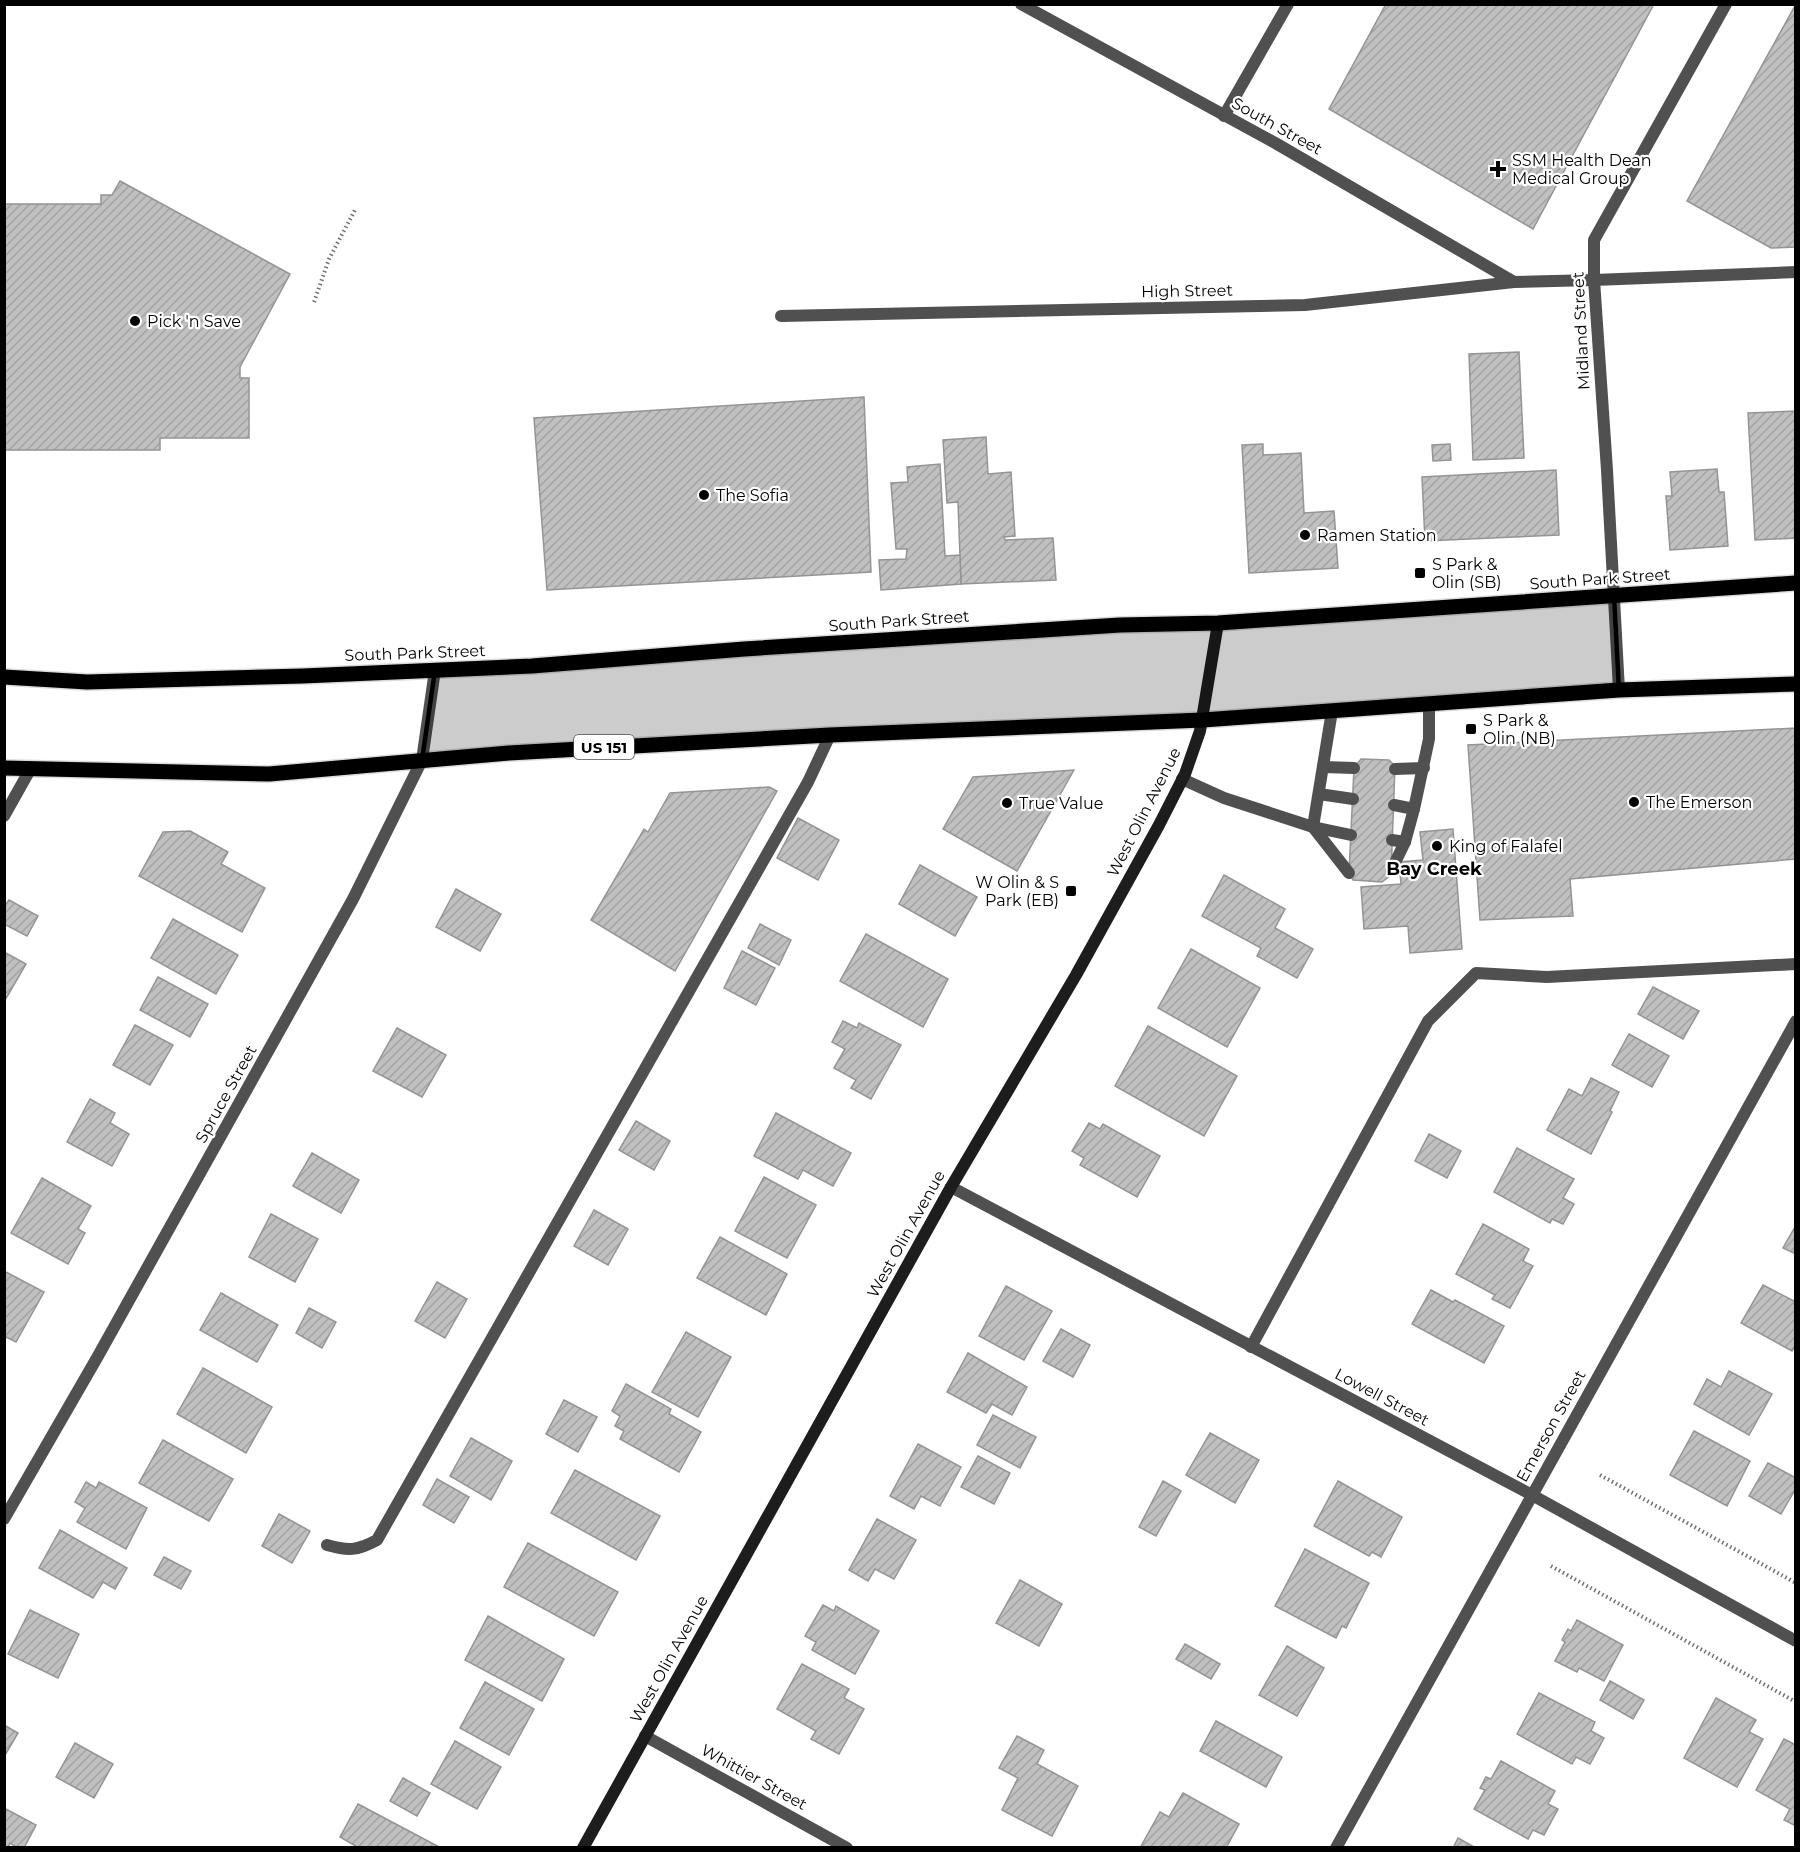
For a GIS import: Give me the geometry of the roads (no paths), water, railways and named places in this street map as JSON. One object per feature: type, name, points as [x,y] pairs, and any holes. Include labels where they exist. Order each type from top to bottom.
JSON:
[{"type":"main road","name":"South Park Street","points":[[4,677],[87,682],[532,666],[744,649],[1120,625],[1218,623],[1796,583]]},
{"type":"main road","name":"US 151","points":[[4,768],[269,774],[509,753],[830,735],[1203,720],[1619,690],[1796,684]]},
{"type":"street","name":"South Street","points":[[1021,4],[1224,116],[1514,282]]},
{"type":"street","name":"Midland Street","points":[[1619,690],[1593,280],[1594,240],[1726,4]]},
{"type":"street","points":[[1224,116],[1285,5]]},
{"type":"street","name":"High Street","points":[[780,316],[1305,305],[1514,282],[1796,272]]},
{"type":"street","name":"West Olin Avenue","points":[[583,1848],[951,1187],[1076,975],[1159,825],[1193,754],[1203,720],[1218,623]]},
{"type":"street","name":"Spruce Street","points":[[4,1519],[343,919],[422,760],[435,670]]},
{"type":"street","points":[[1391,871],[1399,841],[1414,809],[1424,768],[1429,739],[1430,704]]},
{"type":"street","points":[[1332,711],[1313,828],[1349,873]]},
{"type":"street","points":[[327,1545],[344,1550],[362,1548],[377,1540],[808,782],[830,735]]},
{"type":"street","points":[[1323,767],[1354,768]]},
{"type":"street","points":[[4,816],[31,768]]},
{"type":"street","points":[[1395,769],[1424,768]]},
{"type":"street","points":[[1182,779],[1224,798],[1313,828],[1351,835]]},
{"type":"street","points":[[1319,795],[1353,799]]},
{"type":"street","points":[[1394,805],[1414,809]]},
{"type":"street","points":[[1251,1347],[1428,1021],[1476,973],[1547,977],[1796,964]]},
{"type":"street","name":"Emerson Street","points":[[1336,1848],[1796,1021]]},
{"type":"street","name":"Lowell Street","points":[[951,1187],[1532,1495],[1796,1641]]},
{"type":"street","name":"Whittier Street","points":[[645,1736],[847,1848]]},
{"type":"place","name":"SSM Health Dean Medical Group","points":[[1498,169]]},
{"type":"place","name":"Pick 'n Save","points":[[135,321]]},
{"type":"place","name":"The Sofia","points":[[704,495]]},
{"type":"place","name":"Ramen Station","points":[[1305,535]]},
{"type":"place","name":"S Park & Olin (SB)","points":[[1420,573]]},
{"type":"place","name":"S Park & Olin (NB)","points":[[1471,729]]},
{"type":"place","name":"The Emerson","points":[[1634,802]]},
{"type":"place","name":"True Value","points":[[1007,803]]},
{"type":"place","name":"King of Falafel","points":[[1437,846]]},
{"type":"place","name":"W Olin & S Park (EB)","points":[[1071,891]]},
{"type":"district","name":"Bay Creek","points":[[1434,869]]}]
